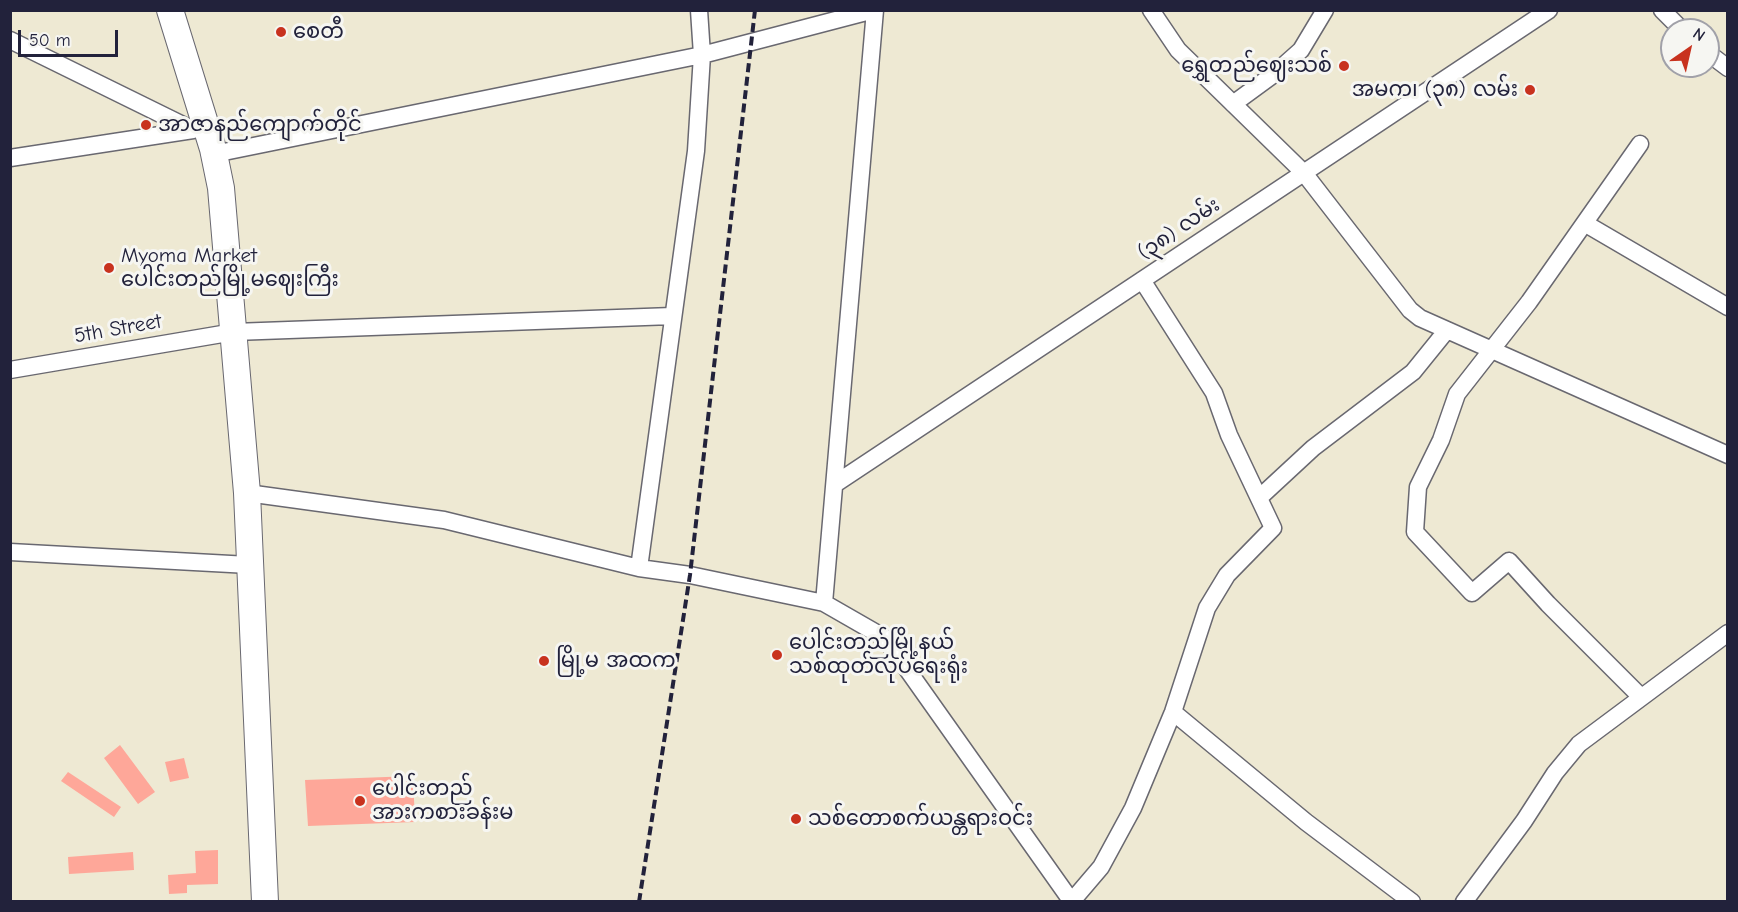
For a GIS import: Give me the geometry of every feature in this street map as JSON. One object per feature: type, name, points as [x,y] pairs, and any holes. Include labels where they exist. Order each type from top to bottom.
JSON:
[{"type":"highway","points":[[170,10],[200,129],[214,154],[221,188],[247,493],[265,902]]},
{"type":"street","points":[[639,567],[696,151],[702,55],[699,10]]},
{"type":"street","points":[[214,154],[702,55],[874,10],[825,603]]},
{"type":"street","points":[[1151,10],[1178,50],[1304,173],[1410,310],[1419,318],[1728,455]]},
{"type":"street","points":[[1233,104],[1274,74],[1300,50],[1325,10]]},
{"type":"street","name":"(၃၈) လမ်း","points":[[835,484],[1549,10]]},
{"type":"street","points":[[10,40],[200,129]]},
{"type":"street","points":[[10,158],[200,129]]},
{"type":"street","points":[[1640,144],[1586,224],[1457,394],[1441,440],[1418,488],[1415,532],[1472,593],[1509,561],[1548,604],[1640,696]]},
{"type":"street","points":[[1586,224],[1728,307]]},
{"type":"street","points":[[247,493],[444,520],[639,567],[690,575],[825,603],[885,638],[1072,901],[1101,867],[1133,808],[1173,712],[1207,608],[1227,575],[1272,528],[1229,435],[1214,393],[1142,280]]},
{"type":"street","name":"5th Street","points":[[10,370],[234,332],[672,316]]},
{"type":"street","points":[[1259,498],[1313,448],[1413,372],[1447,330]]},
{"type":"street","points":[[10,552],[249,565]]},
{"type":"street","points":[[1464,902],[1517,830],[1555,773],[1579,744],[1640,696],[1728,633]]},
{"type":"street","points":[[1173,712],[1306,822],[1412,902]]},
{"type":"building","points":[[120,745],[155,792],[138,804],[104,758]]},
{"type":"building","points":[[184,758],[189,778],[170,782],[165,762]]},
{"type":"building","points":[[68,772],[121,807],[114,817],[61,781]]},
{"type":"building","name":"ပေါင်းတည် အားကစားခန်းမ","points":[[413,776],[415,822],[308,826],[305,780]]},
{"type":"building","points":[[218,850],[218,884],[187,885],[187,893],[169,894],[168,875],[196,873],[195,851]]},
{"type":"building","points":[[133,852],[134,870],[69,874],[68,857]]},
{"type":"railway","points":[[639,902],[690,575],[755,10]]},
{"type":"place","name":"စေတီ","points":[[281,32]]},
{"type":"place","name":"ရွှေတည်ဈေးသစ်","points":[[1344,66]]},
{"type":"place","name":"အမက၊ (၃၈) လမ်း","points":[[1530,90]]},
{"type":"place","name":"အာဇာနည်ကျောက်တိုင်","points":[[146,125]]},
{"type":"place","name":"Myoma Market ပေါင်းတည်မြို့မဈေးကြီး","points":[[109,268]]},
{"type":"place","name":"ပေါင်းတည်မြို့နယ် သစ်ထုတ်လုပ်ရေးရုံး","points":[[777,655]]},
{"type":"place","name":"မြို့မ အထက","points":[[544,661]]},
{"type":"place","name":"ပေါင်းတည် အားကစားခန်းမ","points":[[360,801]]},
{"type":"place","name":"သစ်တောစက်ယန္တရားဝင်း","points":[[796,819]]}]
